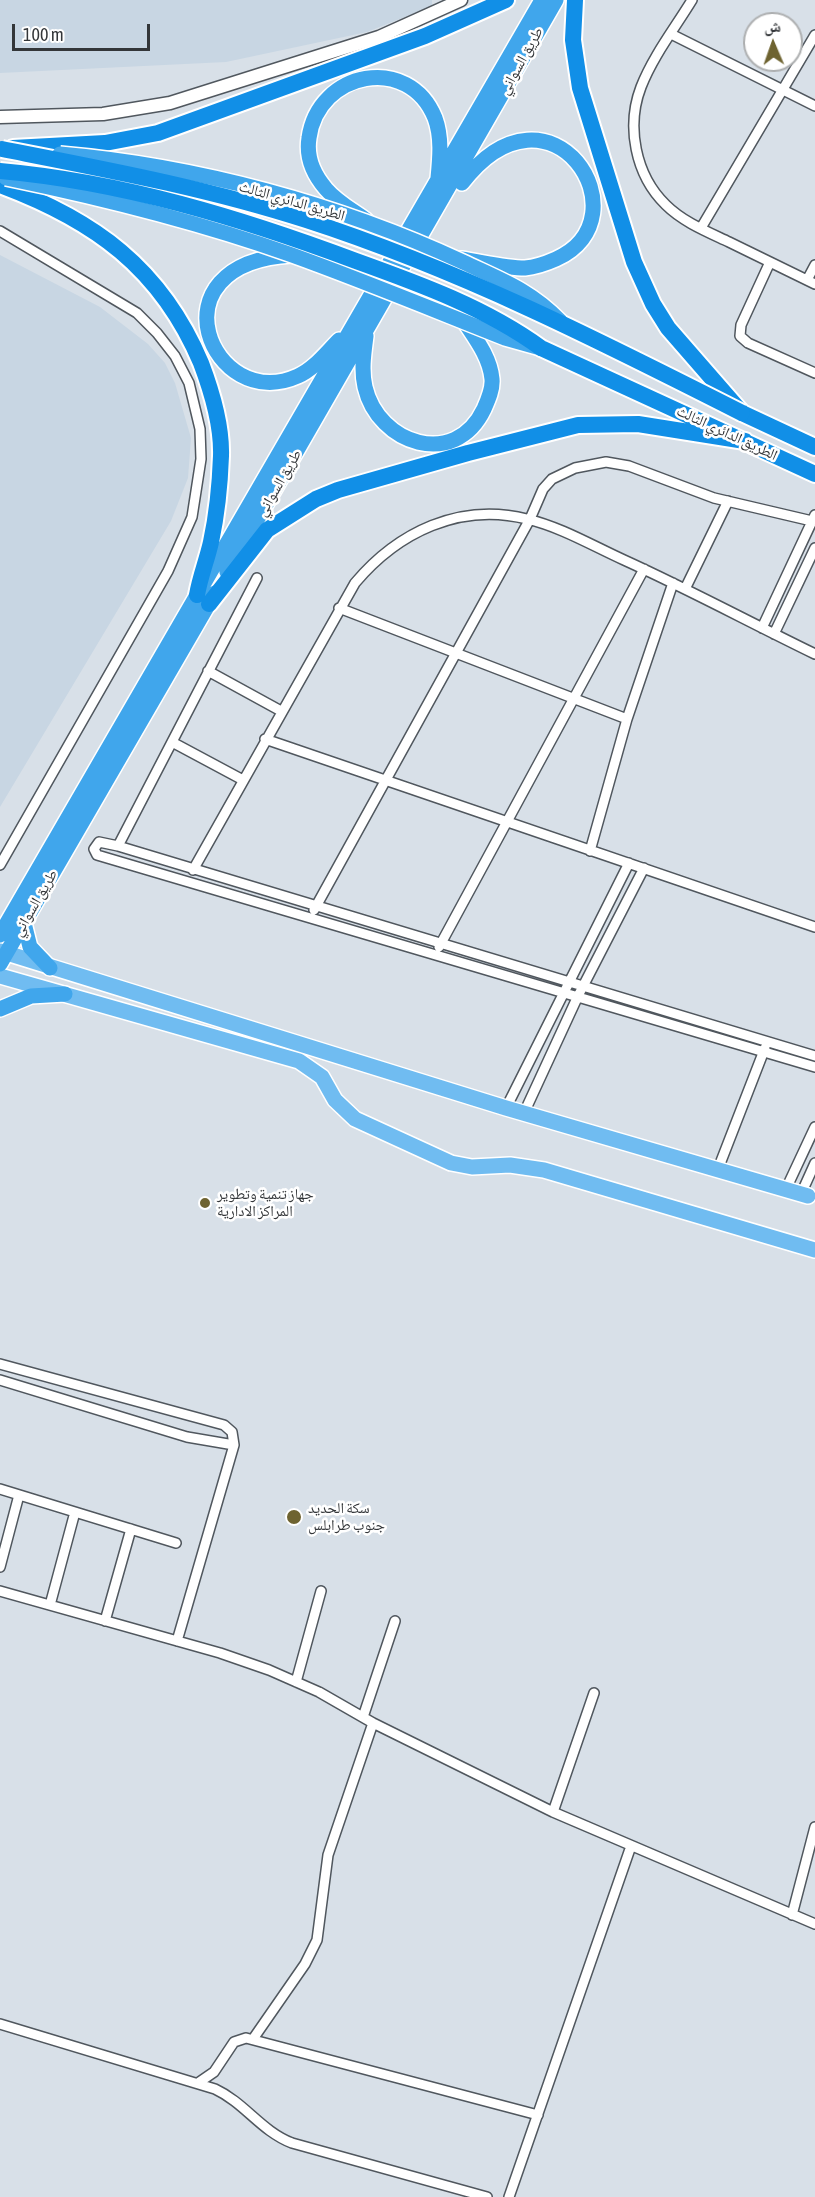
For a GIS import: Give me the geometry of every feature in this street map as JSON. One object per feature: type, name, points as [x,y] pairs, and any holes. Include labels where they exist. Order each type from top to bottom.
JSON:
[{"type":"highway","points":[[1,149],[105,143],[158,133],[425,36],[506,0]]},
{"type":"highway","name":"طريق السواني","points":[[0,935],[203,599],[360,328],[437,184],[542,0]]},
{"type":"highway","name":"طريق السواني","points":[[360,328],[422,235],[556,0]]},
{"type":"highway","points":[[575,0],[573,40],[580,88],[643,285],[668,328],[742,412]]},
{"type":"highway","points":[[374,225],[336,200],[325,188],[310,163],[308,147],[314,118],[320,106],[341,86],[368,78],[382,78],[395,81],[419,95],[435,119],[438,132],[440,149],[437,184]]},
{"type":"highway","points":[[422,235],[476,165],[495,150],[519,142],[543,140],[565,150],[580,165],[591,191],[592,211],[588,230],[572,250],[549,262],[525,268],[453,258]]},
{"type":"highway","name":"الطريق الدائري الثالث","points":[[1,149],[113,158],[167,169],[255,189],[374,225],[529,293],[560,321]]},
{"type":"highway","name":"الطريق الدائري الثالث","points":[[1,149],[185,187],[308,221],[560,321],[815,447]]},
{"type":"highway","name":"الطريق الدائري الثالث","points":[[0,171],[45,176],[161,199],[273,231],[379,269],[454,300],[507,325],[541,348]]},
{"type":"highway","name":"الطريق الدائري الثالث","points":[[0,177],[113,201],[292,255],[505,338],[541,348],[815,474]]},
{"type":"highway","points":[[0,185],[43,202],[91,228],[121,249],[159,287],[192,343],[218,414],[221,454],[203,599]]},
{"type":"highway","points":[[292,255],[254,260],[226,274],[216,287],[208,310],[208,334],[214,350],[224,363],[237,373],[252,380],[284,381],[313,367],[360,328]]},
{"type":"highway","points":[[360,328],[364,386],[376,413],[392,431],[406,439],[422,444],[440,443],[456,438],[471,428],[482,414],[491,388],[492,379],[485,356],[464,321]]},
{"type":"highway","points":[[203,599],[267,530],[307,504],[338,490],[578,425],[617,423],[745,441]]},
{"type":"highway","name":"طريق السواني","points":[[2,956],[24,923],[203,599]]},
{"type":"highway","points":[[24,923],[30,947],[50,968]]},
{"type":"highway","points":[[0,1009],[31,996],[65,994]]},
{"type":"main road","points":[[2,956],[224,1019],[506,1108],[805,1195]]},
{"type":"main road","points":[[0,976],[305,1064],[322,1077],[335,1100],[355,1119],[452,1163],[472,1167],[510,1165],[544,1170],[815,1250]]},
{"type":"main road","points":[[217,1037],[224,1019]]},
{"type":"street","points":[[0,117],[103,114],[170,103],[379,37],[461,0]]},
{"type":"street","points":[[692,0],[641,88],[634,118],[635,143],[643,170],[660,199],[672,210],[700,228],[811,282],[815,265]]},
{"type":"street","points":[[671,33],[815,106]]},
{"type":"street","points":[[700,228],[815,35]]},
{"type":"street","points":[[0,231],[137,313],[152,327],[175,356],[189,383],[198,413],[201,444],[200,481],[192,517],[168,570],[0,865]]},
{"type":"street","points":[[770,262],[739,330],[740,336],[748,343],[815,373]]},
{"type":"street","points":[[311,916],[530,519],[543,489],[552,479],[563,472],[596,463],[629,466],[686,489],[728,501],[814,518],[762,628]]},
{"type":"street","points":[[685,589],[728,501]]},
{"type":"street","points":[[194,870],[339,608],[372,563],[413,533],[437,523],[463,517],[500,515],[530,519],[644,569],[815,654]]},
{"type":"street","points":[[774,634],[815,548]]},
{"type":"street","points":[[436,953],[644,569]]},
{"type":"street","points":[[118,846],[257,578]]},
{"type":"street","points":[[590,851],[627,719],[673,583]]},
{"type":"street","points":[[339,608],[455,655],[627,719]]},
{"type":"street","points":[[208,671],[281,711]]},
{"type":"street","points":[[265,739],[815,927]]},
{"type":"street","points":[[172,742],[243,780]]},
{"type":"street","points":[[815,1056],[766,1046],[563,992],[311,916],[97,855],[94,851],[99,842],[118,846],[568,982],[766,1046],[815,1067]]},
{"type":"street","points":[[506,1108],[629,863]]},
{"type":"street","points":[[524,1113],[578,996],[644,868]]},
{"type":"street","points":[[718,1169],[766,1046]]},
{"type":"street","points":[[786,1189],[815,1127]]},
{"type":"street","points":[[805,1195],[815,1163]]},
{"type":"street","points":[[0,1364],[224,1425],[232,1432],[234,1445],[177,1641]]},
{"type":"street","points":[[0,1380],[187,1437],[234,1445]]},
{"type":"street","points":[[0,1489],[176,1543]]},
{"type":"street","points":[[0,1567],[20,1495]]},
{"type":"street","points":[[50,1605],[75,1512]]},
{"type":"street","points":[[105,1621],[131,1529]]},
{"type":"street","points":[[0,1591],[245,1661],[296,1682],[373,1723],[554,1812],[815,1924]]},
{"type":"street","points":[[296,1682],[321,1591]]},
{"type":"street","points":[[363,1717],[395,1621]]},
{"type":"street","points":[[554,1812],[594,1693]]},
{"type":"street","points":[[253,2039],[305,1964],[317,1940],[333,1835],[373,1723]]},
{"type":"street","points":[[792,1914],[815,1827]]},
{"type":"street","points":[[509,2197],[631,1846]]},
{"type":"street","points":[[0,2024],[198,2083],[234,2099],[264,2129],[282,2139],[487,2197]]},
{"type":"street","points":[[198,2083],[214,2072],[234,2042],[253,2039],[538,2115]]},
{"type":"shaded area","points":[[0,0],[432,0],[432,6],[367,32],[226,62],[0,73]]},
{"type":"shaded area","points":[[0,255],[100,307],[148,344],[165,363],[175,383],[191,438],[188,478],[171,521],[0,807]]},
{"type":"place","name":"جهاز تنمية وتطوير المراكز الادارية","points":[[205,1203]]},
{"type":"place","name":"سكة الحديد جنوب طرابلس","points":[[294,1517]]}]
